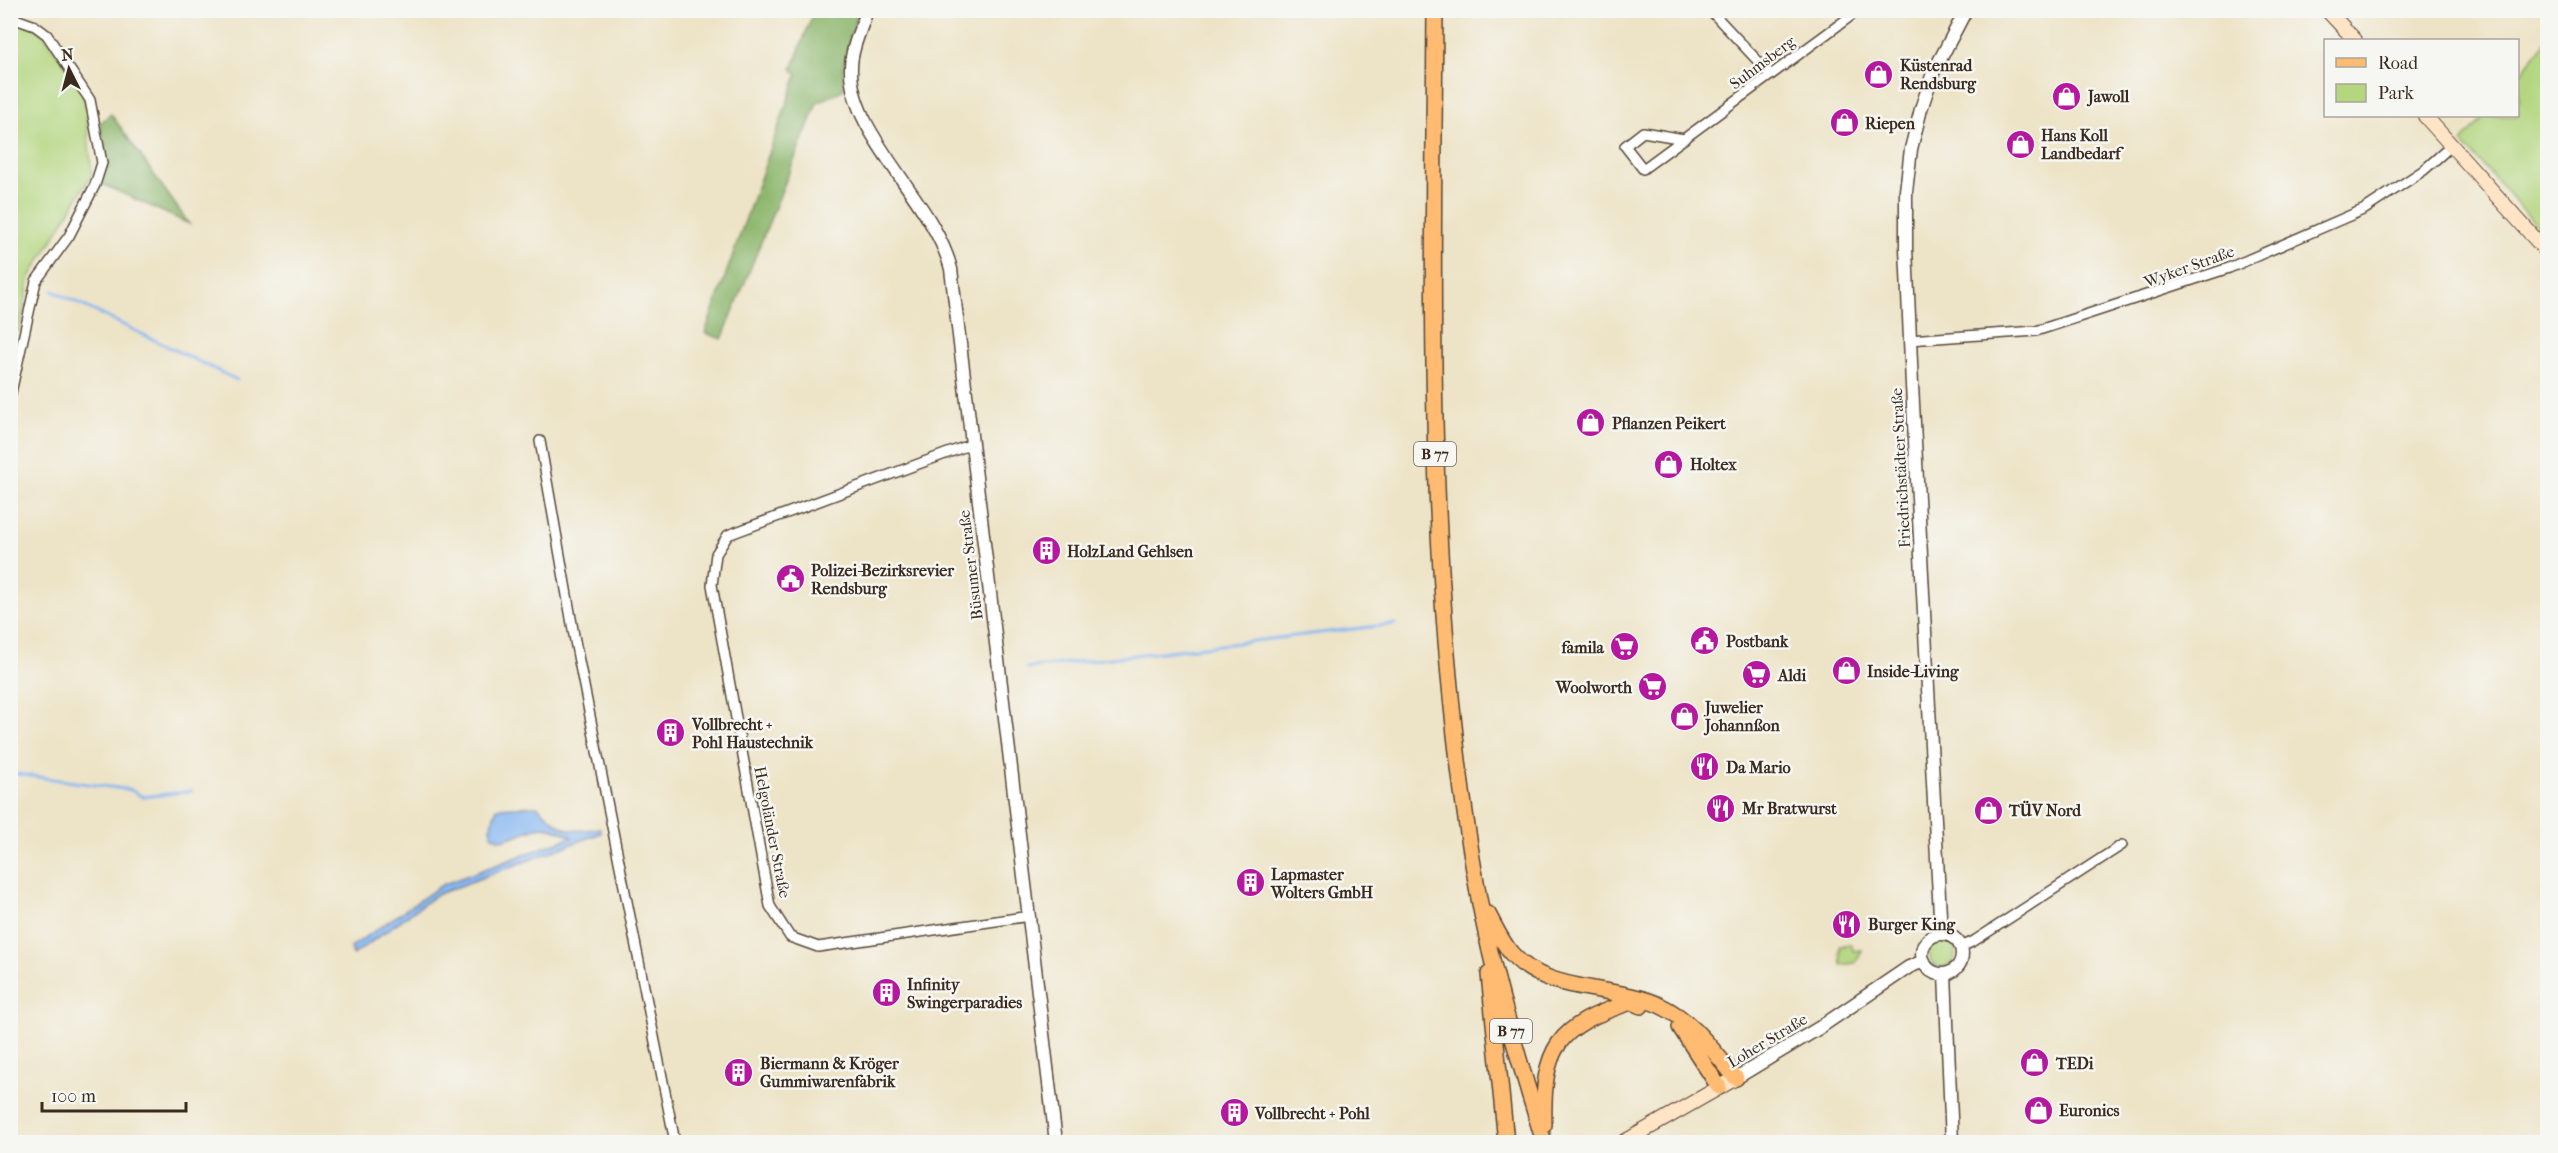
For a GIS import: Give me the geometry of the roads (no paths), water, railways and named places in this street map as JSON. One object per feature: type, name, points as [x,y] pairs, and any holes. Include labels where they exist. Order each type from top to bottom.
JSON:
[{"type":"main road","name":"B 77","points":[[1435,10],[1433,352],[1436,490],[1451,708],[1483,918],[1516,1048],[1544,1143]]},
{"type":"main road","points":[[2327,10],[2354,39]]},
{"type":"main road","points":[[2425,117],[2547,253]]},
{"type":"main road","points":[[1478,894],[1507,948],[1530,968],[1569,985],[1628,995],[1659,1004],[1685,1019],[1736,1078]]},
{"type":"main road","points":[[1483,918],[1506,1143]]},
{"type":"main road","points":[[1544,1143],[1543,1086],[1551,1055],[1573,1028],[1589,1017],[1631,1002],[1655,1011],[1680,1026],[1719,1087]]},
{"type":"main road","name":"Loher Straße","points":[[1624,1143],[1736,1078]]},
{"type":"street","name":"Büsumer Straße","points":[[867,10],[850,67],[854,96],[860,113],[945,249],[951,275],[1056,1143]]},
{"type":"street","points":[[1710,10],[1771,75]]},
{"type":"street","name":"Suhmsberg","points":[[1684,139],[1643,132],[1625,146],[1643,169],[1684,139],[1771,75],[1859,10]]},
{"type":"street","name":"Friedrichstädter Straße","points":[[1941,934],[1910,340],[1906,191],[1911,149],[1933,73],[1966,10]]},
{"type":"street","points":[[10,17],[35,26],[46,35],[90,100],[102,163],[95,185],[69,236],[36,281],[10,397]]},
{"type":"street","name":"Wyker Straße","points":[[1910,340],[2036,331],[2229,268],[2365,209],[2424,170],[2452,145]]},
{"type":"street","points":[[540,441],[575,641],[675,1143]]},
{"type":"street","name":"Helgoländer Straße","points":[[972,444],[728,535],[716,554],[712,585],[771,906],[790,937],[818,947],[1030,916]]},
{"type":"street","points":[[1961,947],[1974,941],[2122,846]]},
{"type":"street","points":[[1941,934],[1951,936],[1961,947],[1960,962],[1956,969],[1945,974],[1931,970],[1924,961],[1923,949],[1927,942],[1941,934]]},
{"type":"street","name":"Loher Straße","points":[[1736,1078],[1819,1028],[1909,967],[1924,961]]},
{"type":"street","points":[[1945,974],[1952,1143]]},
{"type":"water","points":[[537,806],[565,828],[579,831],[600,828],[601,833],[436,895],[353,955],[351,947],[442,885],[572,837],[543,827],[501,840],[492,836],[490,828],[497,808]]},
{"type":"waterway","points":[[53,291],[237,380]]},
{"type":"waterway","points":[[1027,668],[1395,624]]},
{"type":"waterway","points":[[10,773],[131,790],[143,797],[192,791]]},
{"type":"place","name":"Küstenrad Rendsburg","points":[[1879,74]]},
{"type":"place","name":"Jawoll","points":[[2067,96]]},
{"type":"place","name":"Riepen","points":[[1844,123]]},
{"type":"place","name":"Hans Koll Landbedarf","points":[[2020,144]]},
{"type":"place","name":"Pflanzen Peikert","points":[[1591,423]]},
{"type":"place","name":"Holtex","points":[[1669,464]]},
{"type":"place","name":"HolzLand Gehlsen","points":[[1046,551]]},
{"type":"place","name":"Polizei-Bezirksrevier Rendsburg","points":[[790,579]]},
{"type":"place","name":"Postbank","points":[[1705,641]]},
{"type":"place","name":"famila","points":[[1625,647]]},
{"type":"place","name":"Inside-Living","points":[[1846,671]]},
{"type":"place","name":"Aldi","points":[[1757,675]]},
{"type":"place","name":"Woolworth","points":[[1653,687]]},
{"type":"place","name":"Juwelier Johannßon","points":[[1684,716]]},
{"type":"place","name":"Vollbrecht + Pohl Haustechnik","points":[[671,733]]},
{"type":"place","name":"Da Mario","points":[[1705,767]]},
{"type":"place","name":"Mr Bratwurst","points":[[1721,808]]},
{"type":"place","name":"TÜV Nord","points":[[1988,810]]},
{"type":"place","name":"Lapmaster Wolters GmbH","points":[[1250,883]]},
{"type":"place","name":"Burger King","points":[[1847,924]]},
{"type":"place","name":"Infinity Swingerparadies","points":[[886,993]]},
{"type":"place","name":"TEDi","points":[[2035,1063]]},
{"type":"place","name":"Biermann & Kröger Gummiwarenfabrik","points":[[739,1072]]},
{"type":"place","name":"Euronics","points":[[2038,1110]]},
{"type":"place","name":"Vollbrecht + Pohl","points":[[1234,1113]]}]
